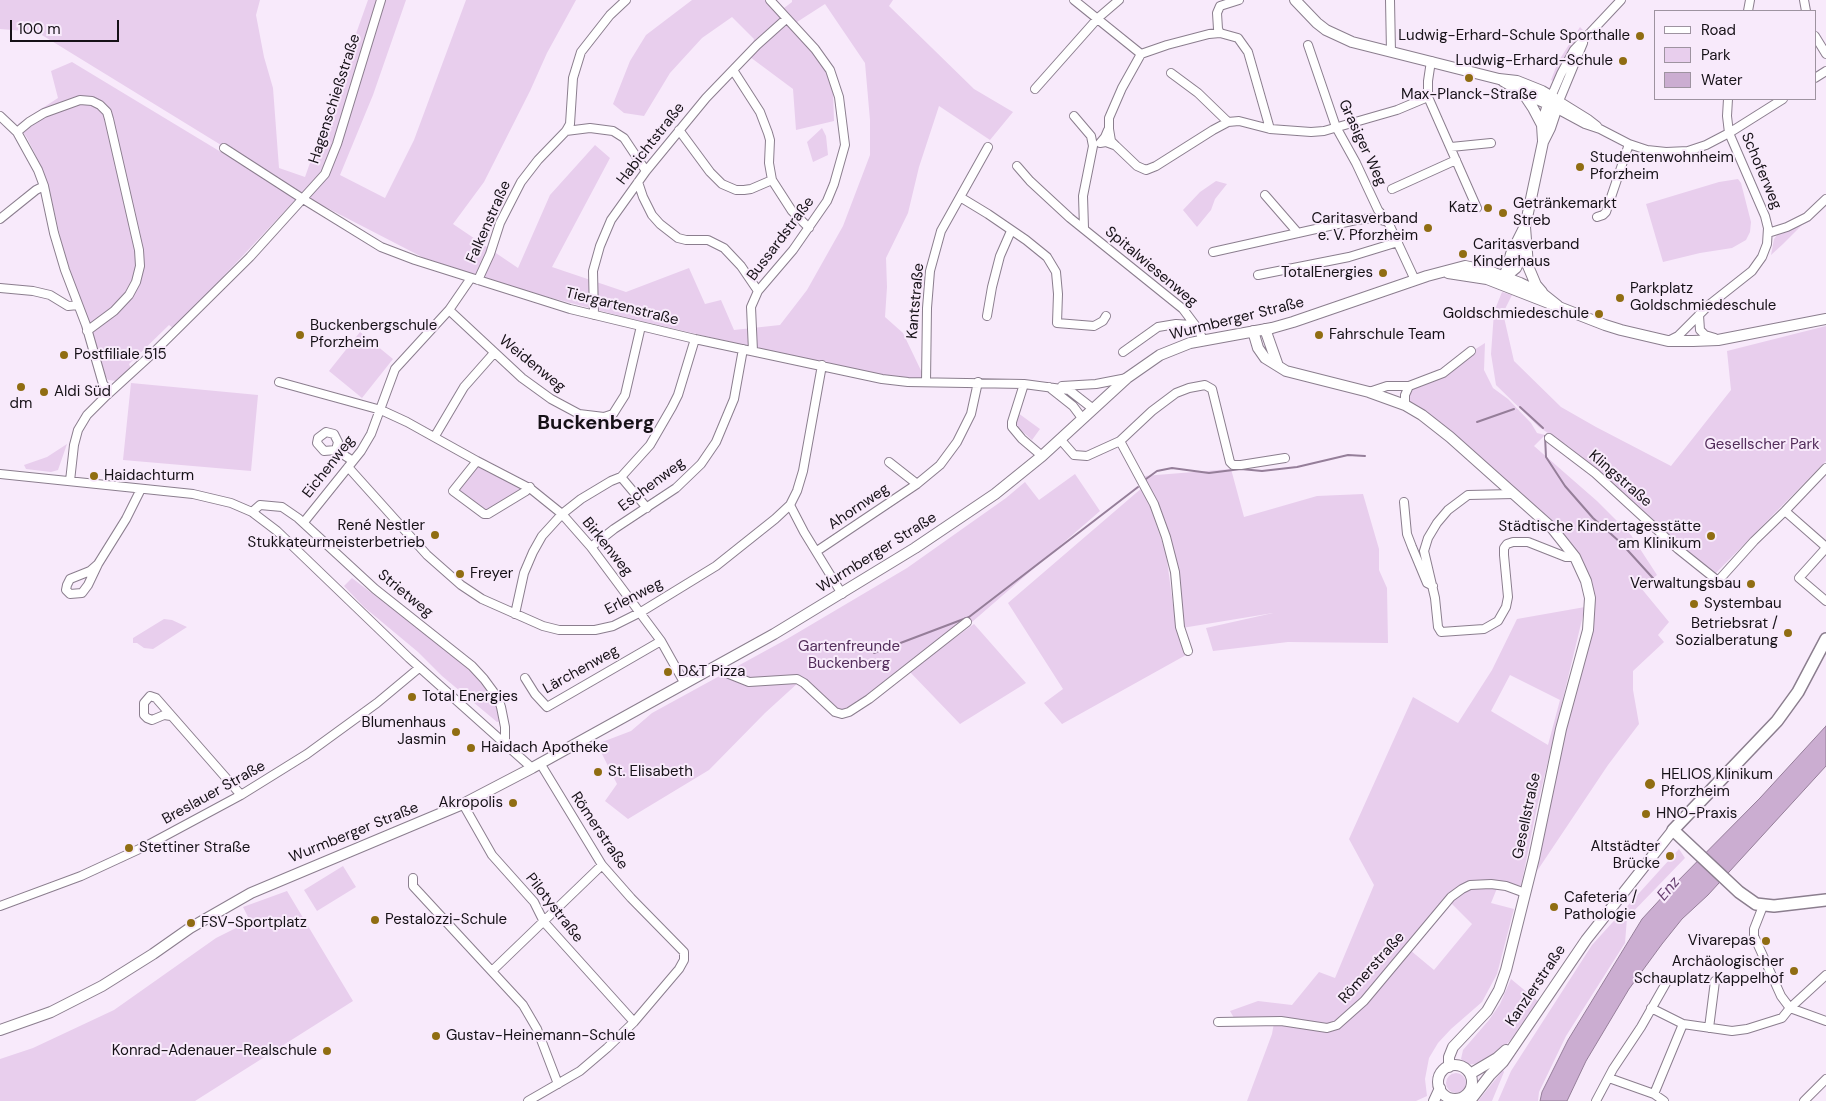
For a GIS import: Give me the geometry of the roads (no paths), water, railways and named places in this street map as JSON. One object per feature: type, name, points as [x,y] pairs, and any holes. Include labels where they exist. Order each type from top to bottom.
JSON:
[{"type":"main road","points":[[1295,0],[1307,14],[1326,30],[1352,42],[1517,82],[1554,102]]},
{"type":"main road","points":[[1499,79],[1523,93],[1554,102]]},
{"type":"main road","points":[[1523,93],[1542,125],[1543,142]]},
{"type":"main road","points":[[1542,125],[1554,102]]},
{"type":"main road","points":[[1554,102],[1550,128],[1543,142],[1525,227],[1525,246],[1528,266],[1536,285],[1543,294],[1558,306]]},
{"type":"main road","points":[[1504,281],[1508,264],[1525,227]]},
{"type":"main road","points":[[1504,281],[1516,268],[1525,246]]},
{"type":"main road","name":"Wurmberger Straße","points":[[0,1030],[51,1012],[102,986],[154,954],[190,928],[251,893],[463,804],[722,664],[842,594],[995,494],[1042,456],[1092,408],[1127,378],[1160,355],[1176,347],[1203,340],[1265,329],[1316,315],[1442,272],[1504,281]]},
{"type":"main road","points":[[1504,281],[1543,294]]},
{"type":"main road","points":[[1504,281],[1586,318],[1621,330],[1668,341],[1718,340],[1826,320]]},
{"type":"main road","points":[[1265,329],[1278,366]]},
{"type":"main road","name":"Gesellstraße","points":[[1253,331],[1258,348],[1265,358],[1296,375],[1369,392],[1405,405],[1422,415],[1450,437],[1552,528],[1575,557],[1589,592],[1588,630],[1561,729],[1526,893],[1506,970],[1499,990],[1486,1011],[1453,1047],[1449,1066]]},
{"type":"main road","points":[[1826,639],[1798,692],[1777,720],[1673,830],[1752,902],[1763,906],[1826,900]]},
{"type":"main road","name":"Kanzlerstraße","points":[[1468,1101],[1473,1098],[1490,1075],[1503,1062],[1586,940],[1673,830]]},
{"type":"main road","name":"Kanzlerstraße","points":[[1470,1074],[1497,1058],[1516,1041]]},
{"type":"main road","points":[[1449,1066],[1461,1066],[1470,1074],[1472,1081],[1468,1093],[1463,1097],[1448,1099],[1440,1088],[1439,1078],[1444,1069],[1449,1066]]},
{"type":"main road","points":[[1434,1101],[1440,1088]]},
{"type":"street","name":"Hagenschießstraße","points":[[70,481],[74,444],[78,430],[87,415],[243,264],[325,174],[337,144],[381,0]]},
{"type":"street","name":"Falkenstraße","points":[[474,279],[490,254],[500,222],[521,182],[570,124],[572,78],[581,52],[610,15],[626,0]]},
{"type":"street","points":[[770,0],[786,19]]},
{"type":"street","points":[[1074,0],[1141,54]]},
{"type":"street","points":[[1036,89],[1098,18],[1120,0]]},
{"type":"street","points":[[1220,33],[1217,13],[1220,6],[1238,0]]},
{"type":"street","points":[[1390,0],[1391,52]]},
{"type":"street","points":[[1621,0],[1584,39],[1554,102],[1588,118],[1600,129],[1629,144],[1647,150],[1666,152],[1688,151],[1706,146],[1781,100]]},
{"type":"street","name":"Habichtstraße","points":[[594,315],[593,271],[600,246],[611,220],[638,182],[706,98],[757,45],[786,19]]},
{"type":"street","name":"Bussardstraße","points":[[753,351],[751,307],[758,291],[793,250],[826,201],[834,184],[845,145],[839,97],[830,70],[815,48],[786,19]]},
{"type":"street","points":[[1270,129],[1248,52],[1238,38],[1220,33],[1192,38],[1141,54],[1122,88],[1109,118],[1111,141],[1137,166],[1146,170],[1156,166],[1212,130],[1228,122],[1244,122],[1270,129],[1310,132],[1324,131],[1397,110],[1428,97]]},
{"type":"street","points":[[1816,38],[1826,54]]},
{"type":"street","name":"Grasiger Weg","points":[[1308,45],[1336,127],[1356,163],[1378,210],[1388,222],[1415,280]]},
{"type":"street","points":[[1431,61],[1428,97],[1477,208]]},
{"type":"street","points":[[733,70],[760,112],[768,133],[770,140],[769,163],[772,180],[792,211],[808,228]]},
{"type":"street","points":[[1171,73],[1198,93],[1228,122]]},
{"type":"street","points":[[17,132],[44,113],[80,100],[92,101],[100,105],[107,112],[110,119],[139,250],[140,266],[136,282],[129,295],[114,311],[87,331]]},
{"type":"street","name":"Schoferweg","points":[[1668,341],[1678,336],[1699,315],[1756,266],[1766,248],[1768,233],[1765,216],[1730,133],[1727,116],[1728,100]]},
{"type":"street","points":[[0,116],[17,132],[38,170],[44,186],[54,234],[103,384],[110,392]]},
{"type":"street","points":[[1074,116],[1091,136],[1093,151]]},
{"type":"street","points":[[566,131],[590,128],[613,130],[624,138],[646,172]]},
{"type":"street","points":[[1093,151],[1106,137],[1109,129]]},
{"type":"street","points":[[679,130],[710,172],[722,184],[736,190],[744,190],[772,180]]},
{"type":"street","points":[[1100,143],[1106,142],[1116,146]]},
{"type":"street","points":[[1451,147],[1491,143]]},
{"type":"street","points":[[1597,217],[1606,212],[1629,144]]},
{"type":"street","name":"Kantstraße","points":[[926,382],[927,308],[930,271],[941,231],[988,147]]},
{"type":"street","name":"Tiergartenstraße","points":[[224,148],[381,246],[415,260],[570,309],[695,339],[882,379],[908,382],[978,382],[1047,386],[1068,390],[1092,408]]},
{"type":"street","name":"Spitalwiesenweg","points":[[1084,228],[1083,196],[1093,151]]},
{"type":"street","points":[[1392,189],[1456,160]]},
{"type":"street","name":"Spitalwiesenweg","points":[[1017,166],[1030,182],[1183,309],[1198,329],[1203,340]]},
{"type":"street","points":[[638,182],[646,203],[660,224],[678,238],[708,240],[724,248],[741,266],[758,291]]},
{"type":"street","points":[[0,220],[36,190],[44,186]]},
{"type":"street","points":[[1265,195],[1298,233]]},
{"type":"street","points":[[960,197],[1038,248],[1047,257],[1056,272],[1058,294],[1057,323],[1094,326],[1103,321],[1106,316]]},
{"type":"street","points":[[1768,233],[1807,217],[1826,199]]},
{"type":"street","points":[[1213,252],[1365,219],[1373,218],[1388,222]]},
{"type":"street","points":[[987,316],[1000,256],[1011,231]]},
{"type":"street","points":[[1258,275],[1350,256],[1398,242]]},
{"type":"street","name":"Eichenweg","points":[[304,522],[351,464],[371,434],[395,369],[449,310],[474,279]]},
{"type":"street","points":[[0,288],[33,291],[50,295],[68,306],[78,305]]},
{"type":"street","name":"Weidenweg","points":[[449,310],[522,378],[566,408],[580,414],[609,417],[625,395],[641,326]]},
{"type":"street","points":[[1699,315],[1698,326],[1702,333],[1718,340]]},
{"type":"street","name":"Spitalwiesenweg","points":[[1123,352],[1158,327],[1176,324],[1192,325],[1198,329]]},
{"type":"street","points":[[515,614],[524,574],[542,536],[562,514],[581,499],[621,477],[650,445],[678,395],[695,339]]},
{"type":"street","name":"Eschenweg","points":[[591,547],[614,529],[676,488],[701,464],[716,442],[734,399],[744,349]]},
{"type":"street","name":"Gesellstraße","points":[[1369,392],[1387,386],[1409,386],[1443,373],[1472,351]]},
{"type":"street","points":[[435,436],[464,387],[494,353]]},
{"type":"street","name":"Erlenweg","points":[[336,450],[351,464],[427,555],[443,571],[482,599],[543,626],[558,630],[579,631],[613,626],[641,612],[716,566],[775,520],[790,504],[797,491],[803,471],[822,365]]},
{"type":"street","name":"Tiergartenstraße","points":[[1047,386],[1096,384],[1127,378]]},
{"type":"street","name":"Birkenweg","points":[[279,382],[381,410],[435,436],[477,461],[530,487],[562,514],[591,547],[661,641],[684,684]]},
{"type":"street","name":"Ahornweg","points":[[817,552],[917,484],[940,465],[957,442],[971,414],[978,382]]},
{"type":"street","points":[[1024,384],[1012,427],[1022,439],[1042,456]]},
{"type":"street","points":[[1060,439],[1074,455],[1081,457],[1098,452],[1120,440],[1166,400],[1190,388],[1205,385],[1212,388],[1230,462],[1241,465],[1285,458]]},
{"type":"street","points":[[1047,386],[1073,406],[1082,418]]},
{"type":"street","points":[[1405,405],[1405,396],[1409,386]]},
{"type":"street","name":"Klingstraße","points":[[1548,438],[1595,473],[1678,549],[1718,580],[1754,541],[1786,511]]},
{"type":"street","points":[[1120,440],[1154,504],[1166,537],[1175,572],[1180,627],[1188,651]]},
{"type":"street","points":[[477,461],[453,491],[484,514],[488,514],[530,487]]},
{"type":"street","name":"Ahornweg","points":[[889,462],[917,484]]},
{"type":"street","points":[[1826,468],[1786,511],[1826,547],[1800,578],[1826,601]]},
{"type":"street","points":[[0,474],[210,497],[252,512],[277,531],[419,668],[505,743],[536,766]]},
{"type":"street","points":[[621,477],[647,508]]},
{"type":"street","points":[[98,564],[126,519],[140,489]]},
{"type":"street","points":[[1514,494],[1468,495],[1448,510],[1428,538],[1424,552],[1433,586],[1438,627],[1441,632],[1484,629],[1498,621],[1506,607],[1508,589],[1504,548],[1507,544],[1528,542],[1566,557],[1575,557]]},
{"type":"street","points":[[1404,502],[1408,534],[1412,547],[1427,583],[1433,586]]},
{"type":"street","points":[[790,504],[804,532],[842,594]]},
{"type":"street","name":"Strietweg","points":[[252,512],[260,505],[282,507],[304,522],[375,589],[472,666],[498,698],[505,727],[505,743]]},
{"type":"street","points":[[722,664],[729,674],[749,682],[797,679],[804,682],[835,712],[842,714],[849,712],[869,699],[967,622]]},
{"type":"street","name":"Lärchenweg","points":[[525,678],[535,694],[547,707],[661,641]]},
{"type":"street","name":"Breslauer Straße","points":[[0,906],[81,876],[148,845],[241,795],[307,754],[377,703],[419,668]]},
{"type":"street","points":[[171,716],[241,795]]},
{"type":"street","name":"Römerstraße","points":[[536,766],[602,865],[631,898],[684,952],[684,960],[679,969],[634,1022]]},
{"type":"street","name":"Pilotystraße","points":[[463,804],[492,855],[534,902],[544,922],[634,1022]]},
{"type":"street","points":[[493,970],[602,865]]},
{"type":"street","points":[[413,878],[413,886],[493,970],[523,1005],[531,1018],[558,1084]]},
{"type":"street","name":"Römerstraße","points":[[1218,1022],[1281,1021],[1327,1028],[1337,1025],[1364,1001],[1451,897],[1462,889],[1470,885],[1491,884],[1506,886],[1526,893]]},
{"type":"street","points":[[1763,906],[1754,929],[1754,936],[1781,996],[1790,1008],[1826,1021]]},
{"type":"street","points":[[1652,1008],[1683,1024],[1732,1031],[1747,1029],[1782,1018],[1790,1008],[1826,975]]},
{"type":"street","points":[[1708,1028],[1715,981]]},
{"type":"street","points":[[1596,1101],[1666,983]]},
{"type":"street","points":[[528,1101],[580,1071],[634,1022]]},
{"type":"street","points":[[1654,1094],[1683,1024]]},
{"type":"street","points":[[1609,1078],[1654,1094],[1664,1101]]},
{"type":"street","points":[[1804,1101],[1826,1079]]},
{"type":"water","points":[[1826,726],[1826,766],[1708,895],[1682,919],[1662,944],[1629,989],[1586,1061],[1567,1101],[1540,1101],[1542,1092],[1568,1040],[1642,919],[1760,798]]},
{"type":"waterway","points":[[1520,407],[1543,428]]},
{"type":"waterway","points":[[1477,422],[1514,409]]},
{"type":"waterway","points":[[1545,436],[1546,457],[1565,486],[1593,518],[1621,543],[1661,587]]},
{"type":"waterway","points":[[1146,479],[1157,471],[1172,468],[1209,473],[1241,469],[1262,471],[1297,467],[1348,455],[1365,456]]},
{"type":"waterway","points":[[874,653],[969,617],[1138,487]]},
{"type":"place","name":"Ludwig-Erhard-Schule Sporthalle","points":[[1640,36]]},
{"type":"place","name":"Ludwig-Erhard-Schule","points":[[1623,61]]},
{"type":"place","name":"Max-Planck-Straße","points":[[1469,78]]},
{"type":"place","name":"Studentenwohnheim Pforzheim","points":[[1580,167]]},
{"type":"place","name":"Katz","points":[[1488,208]]},
{"type":"place","name":"Getränkemarkt Streb","points":[[1503,213]]},
{"type":"place","name":"Caritasverband e. V. Pforzheim","points":[[1428,228]]},
{"type":"place","name":"Caritasverband Kinderhaus","points":[[1463,254]]},
{"type":"place","name":"TotalEnergies","points":[[1383,273]]},
{"type":"place","name":"Parkplatz Goldschmiedeschule","points":[[1620,298]]},
{"type":"place","name":"Goldschmiedeschule","points":[[1599,314]]},
{"type":"place","name":"Buckenbergschule Pforzheim","points":[[300,335]]},
{"type":"place","name":"Fahrschule Team","points":[[1319,335]]},
{"type":"place","name":"Postfiliale 515","points":[[64,355]]},
{"type":"place","name":"dm","points":[[21,387]]},
{"type":"place","name":"Aldi Süd","points":[[44,392]]},
{"type":"place","name":"Haidachturm","points":[[94,476]]},
{"type":"place","name":"René Nestler Stukkateurmeisterbetrieb","points":[[435,535]]},
{"type":"place","name":"Städtische Kindertagesstätte am Klinikum","points":[[1711,536]]},
{"type":"place","name":"Freyer","points":[[460,574]]},
{"type":"place","name":"Verwaltungsbau","points":[[1751,584]]},
{"type":"place","name":"Systembau","points":[[1694,604]]},
{"type":"place","name":"Betriebsrat / Sozialberatung","points":[[1788,633]]},
{"type":"place","name":"D&T Pizza","points":[[668,672]]},
{"type":"place","name":"Total Energies","points":[[412,697]]},
{"type":"place","name":"Blumenhaus Jasmin","points":[[456,732]]},
{"type":"place","name":"Haidach Apotheke","points":[[471,748]]},
{"type":"place","name":"St. Elisabeth","points":[[598,772]]},
{"type":"place","name":"HELIOS Klinikum Pforzheim","points":[[1650,784]]},
{"type":"place","name":"Akropolis","points":[[513,803]]},
{"type":"place","name":"HNO-Praxis","points":[[1646,814]]},
{"type":"place","name":"Stettiner Straße","points":[[129,848]]},
{"type":"place","name":"Altstädter Brücke","points":[[1670,856]]},
{"type":"place","name":"Cafeteria / Pathologie","points":[[1554,907]]},
{"type":"place","name":"Pestalozzi-Schule","points":[[375,920]]},
{"type":"place","name":"FSV-Sportplatz","points":[[191,923]]},
{"type":"place","name":"Vivarepas","points":[[1766,941]]},
{"type":"place","name":"Archäologischer Schauplatz Kappelhof","points":[[1794,971]]},
{"type":"place","name":"Gustav-Heinemann-Schule","points":[[436,1036]]},
{"type":"place","name":"Konrad-Adenauer-Realschule","points":[[327,1051]]},
{"type":"district","name":"Buckenberg","points":[[596,424]]},
{"type":"park label","name":"Gesellscher Park","points":[[1762,445]]},
{"type":"park label","name":"Gartenfreunde Buckenberg","points":[[849,656]]},
{"type":"water label","name":"Enz","points":[[1669,889]]}]
